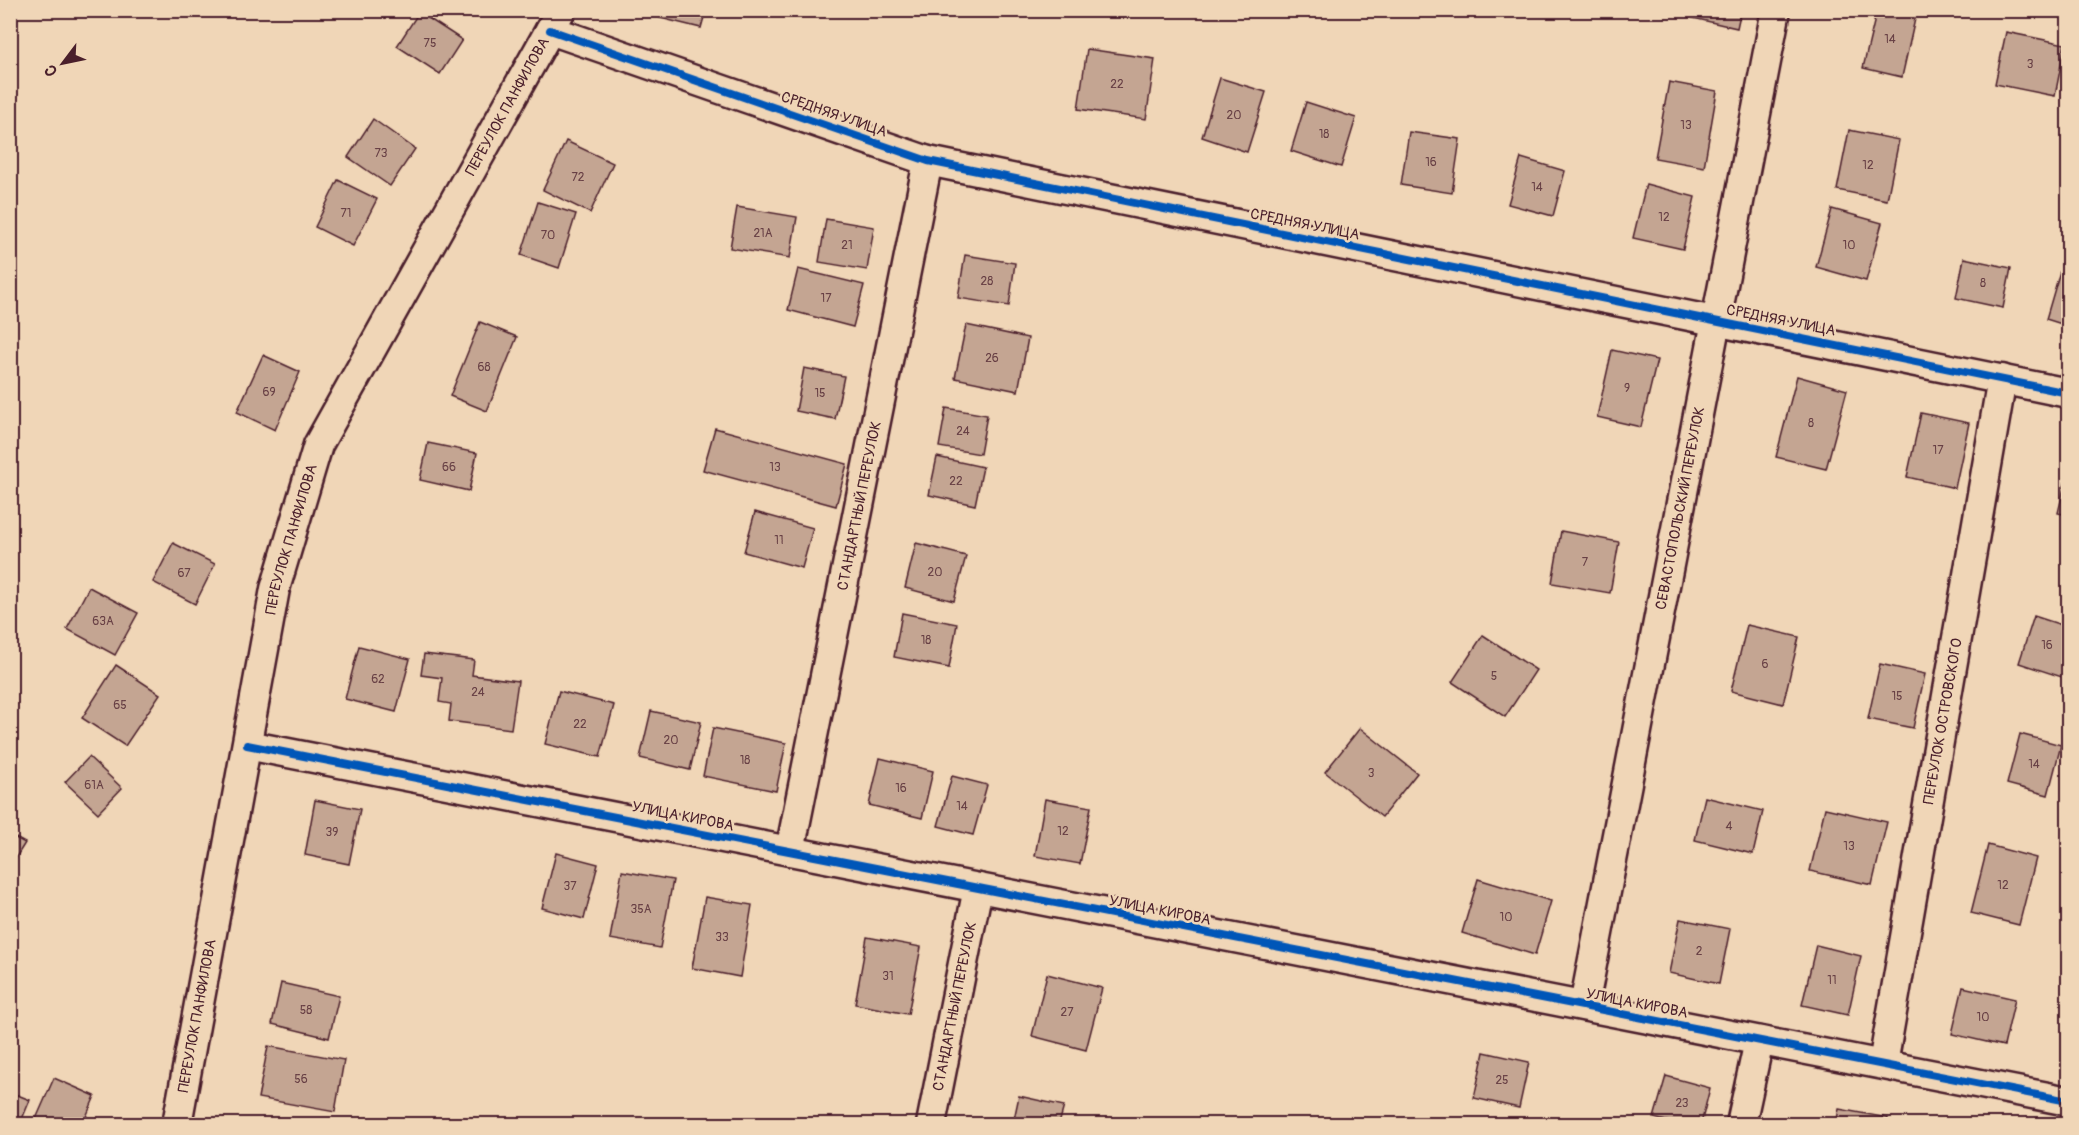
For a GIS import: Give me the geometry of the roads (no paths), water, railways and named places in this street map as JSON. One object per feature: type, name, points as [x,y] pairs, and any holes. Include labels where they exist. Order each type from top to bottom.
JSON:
[{"type":"street","name":"СЕВАСТОПОЛЬСКИЙ ПЕРЕУЛОК","points":[[1584,1006],[1776,10]]},
{"type":"street","name":"СРЕДНЯЯ УЛИЦА","points":[[555,20],[928,161],[2068,393]]},
{"type":"street","name":"ПЕРЕУЛОК ПАНФИЛОВА","points":[[177,1125],[275,589],[318,445],[555,20]]},
{"type":"street","name":"СТАНДАРТНЫЙ ПЕРЕУЛОК","points":[[790,851],[928,161]]},
{"type":"street","name":"ПЕРЕУЛОК ОСТРОВСКОГО","points":[[1883,1064],[2002,379]]},
{"type":"street","name":"УЛИЦА КИРОВА","points":[[247,745],[2068,1101]]},
{"type":"street","name":"СТАНДАРТНЫЙ ПЕРЕУЛОК","points":[[932,1125],[978,888]]},
{"type":"street","points":[[1742,1125],[1759,1041]]}]
